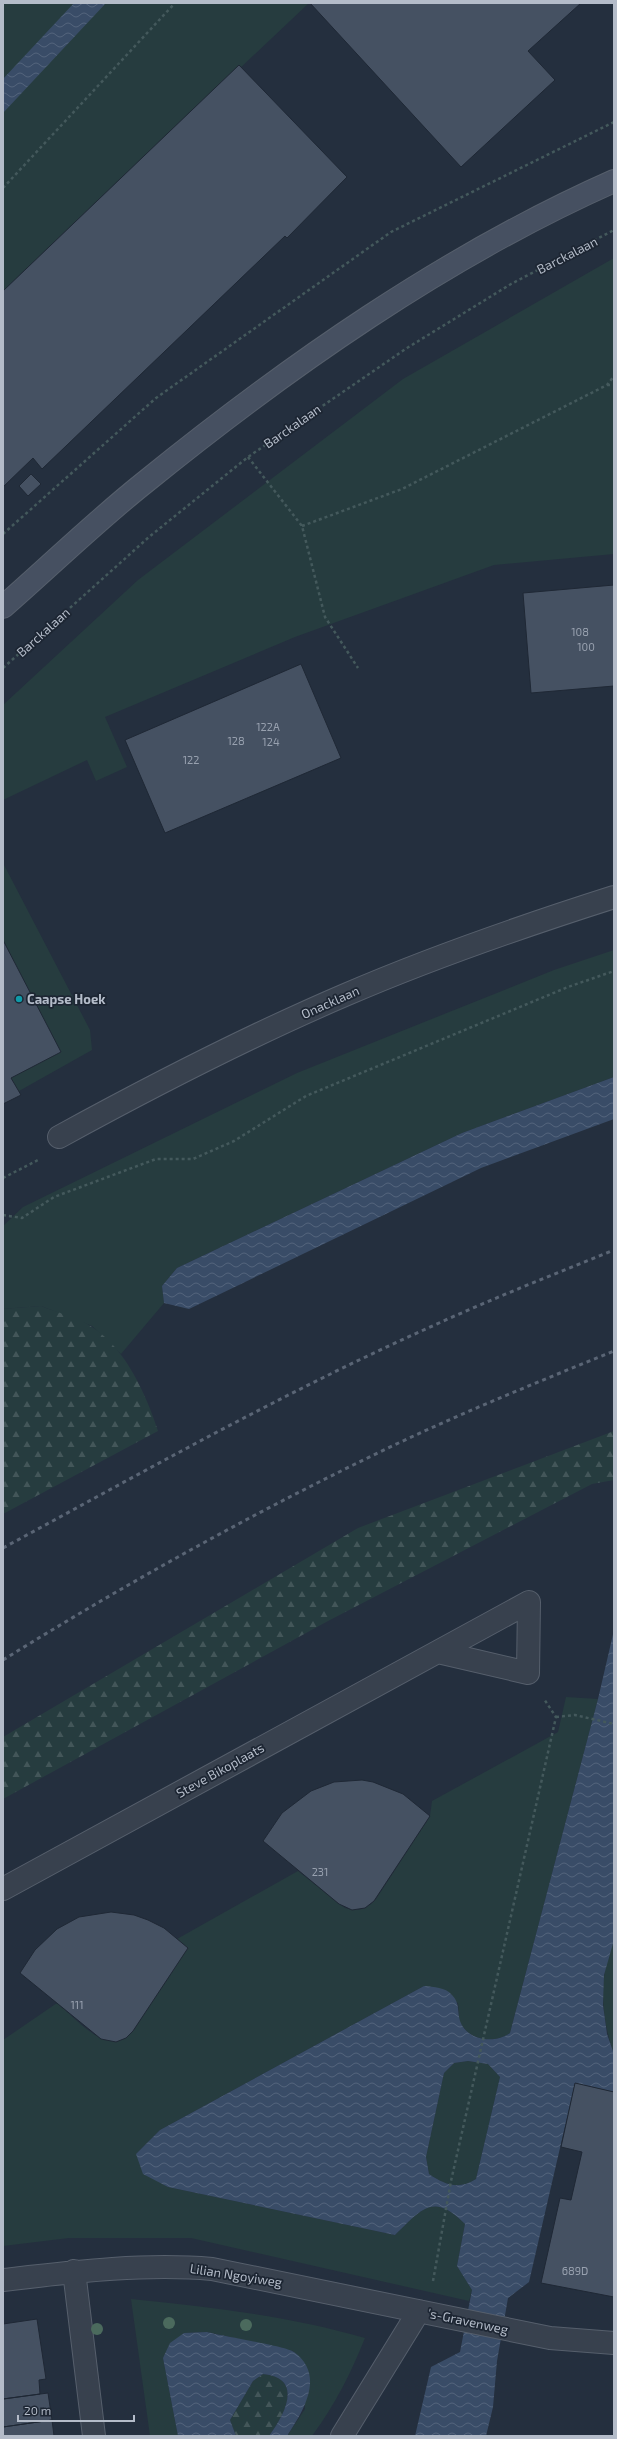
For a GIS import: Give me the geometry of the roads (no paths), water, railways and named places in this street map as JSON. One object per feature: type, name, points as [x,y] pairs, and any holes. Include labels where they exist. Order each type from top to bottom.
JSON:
[{"type":"street","points":[[3,607],[142,484],[301,361],[442,273],[523,227],[614,181]]},
{"type":"street","name":"Onacklaan","points":[[59,1137],[221,1052],[345,995],[462,949],[614,897]]},
{"type":"street","name":"Steve Bikoplaats","points":[[3,1889],[529,1602],[528,1673],[438,1652]]},
{"type":"street","name":"Lilian Ngoyiweg","points":[[3,2280],[74,2272],[179,2266],[212,2269],[419,2311]]},
{"type":"street","points":[[74,2272],[94,2436]]},
{"type":"street","name":"'s-Gravenweg","points":[[342,2436],[419,2311],[515,2331],[574,2341],[614,2343]]},
{"type":"water","points":[[74,3],[106,3],[3,113],[3,79]]},
{"type":"water","points":[[614,1077],[614,1119],[481,1168],[189,1309],[164,1303],[162,1286],[177,1268],[462,1133]]},
{"type":"water","points":[[614,1630],[614,1940],[604,1975],[603,2005],[607,2034],[614,2054],[614,2092],[575,2083],[529,2282],[508,2298],[497,2361],[493,2407],[486,2436],[415,2436],[431,2367],[460,2352],[472,2290],[457,2266],[465,2224],[454,2214],[444,2209],[436,2207],[428,2208],[413,2218],[395,2235],[168,2187],[143,2174],[136,2154],[160,2130],[424,1986],[443,1989],[455,1998],[460,2021],[469,2033],[482,2039],[497,2039],[510,2033],[598,1699]],"holes":[[[468,2061],[488,2064],[500,2077],[476,2179],[464,2184],[452,2185],[429,2174],[426,2157],[444,2073],[454,2063]]]},
{"type":"water","points":[[207,2332],[289,2350],[294,2352],[304,2361],[309,2371],[310,2382],[308,2394],[305,2405],[287,2436],[269,2436],[281,2418],[285,2408],[287,2390],[283,2382],[276,2377],[263,2374],[253,2381],[230,2420],[236,2436],[178,2436],[163,2358],[170,2343],[184,2333]]},
{"type":"railway","points":[[3,1548],[161,1462],[320,1379],[451,1318],[614,1250]]},
{"type":"railway","points":[[3,1660],[97,1603],[192,1549],[337,1473],[443,1423],[614,1351]]},
{"type":"place","name":"Caapse Hoek","points":[[19,999]]}]
